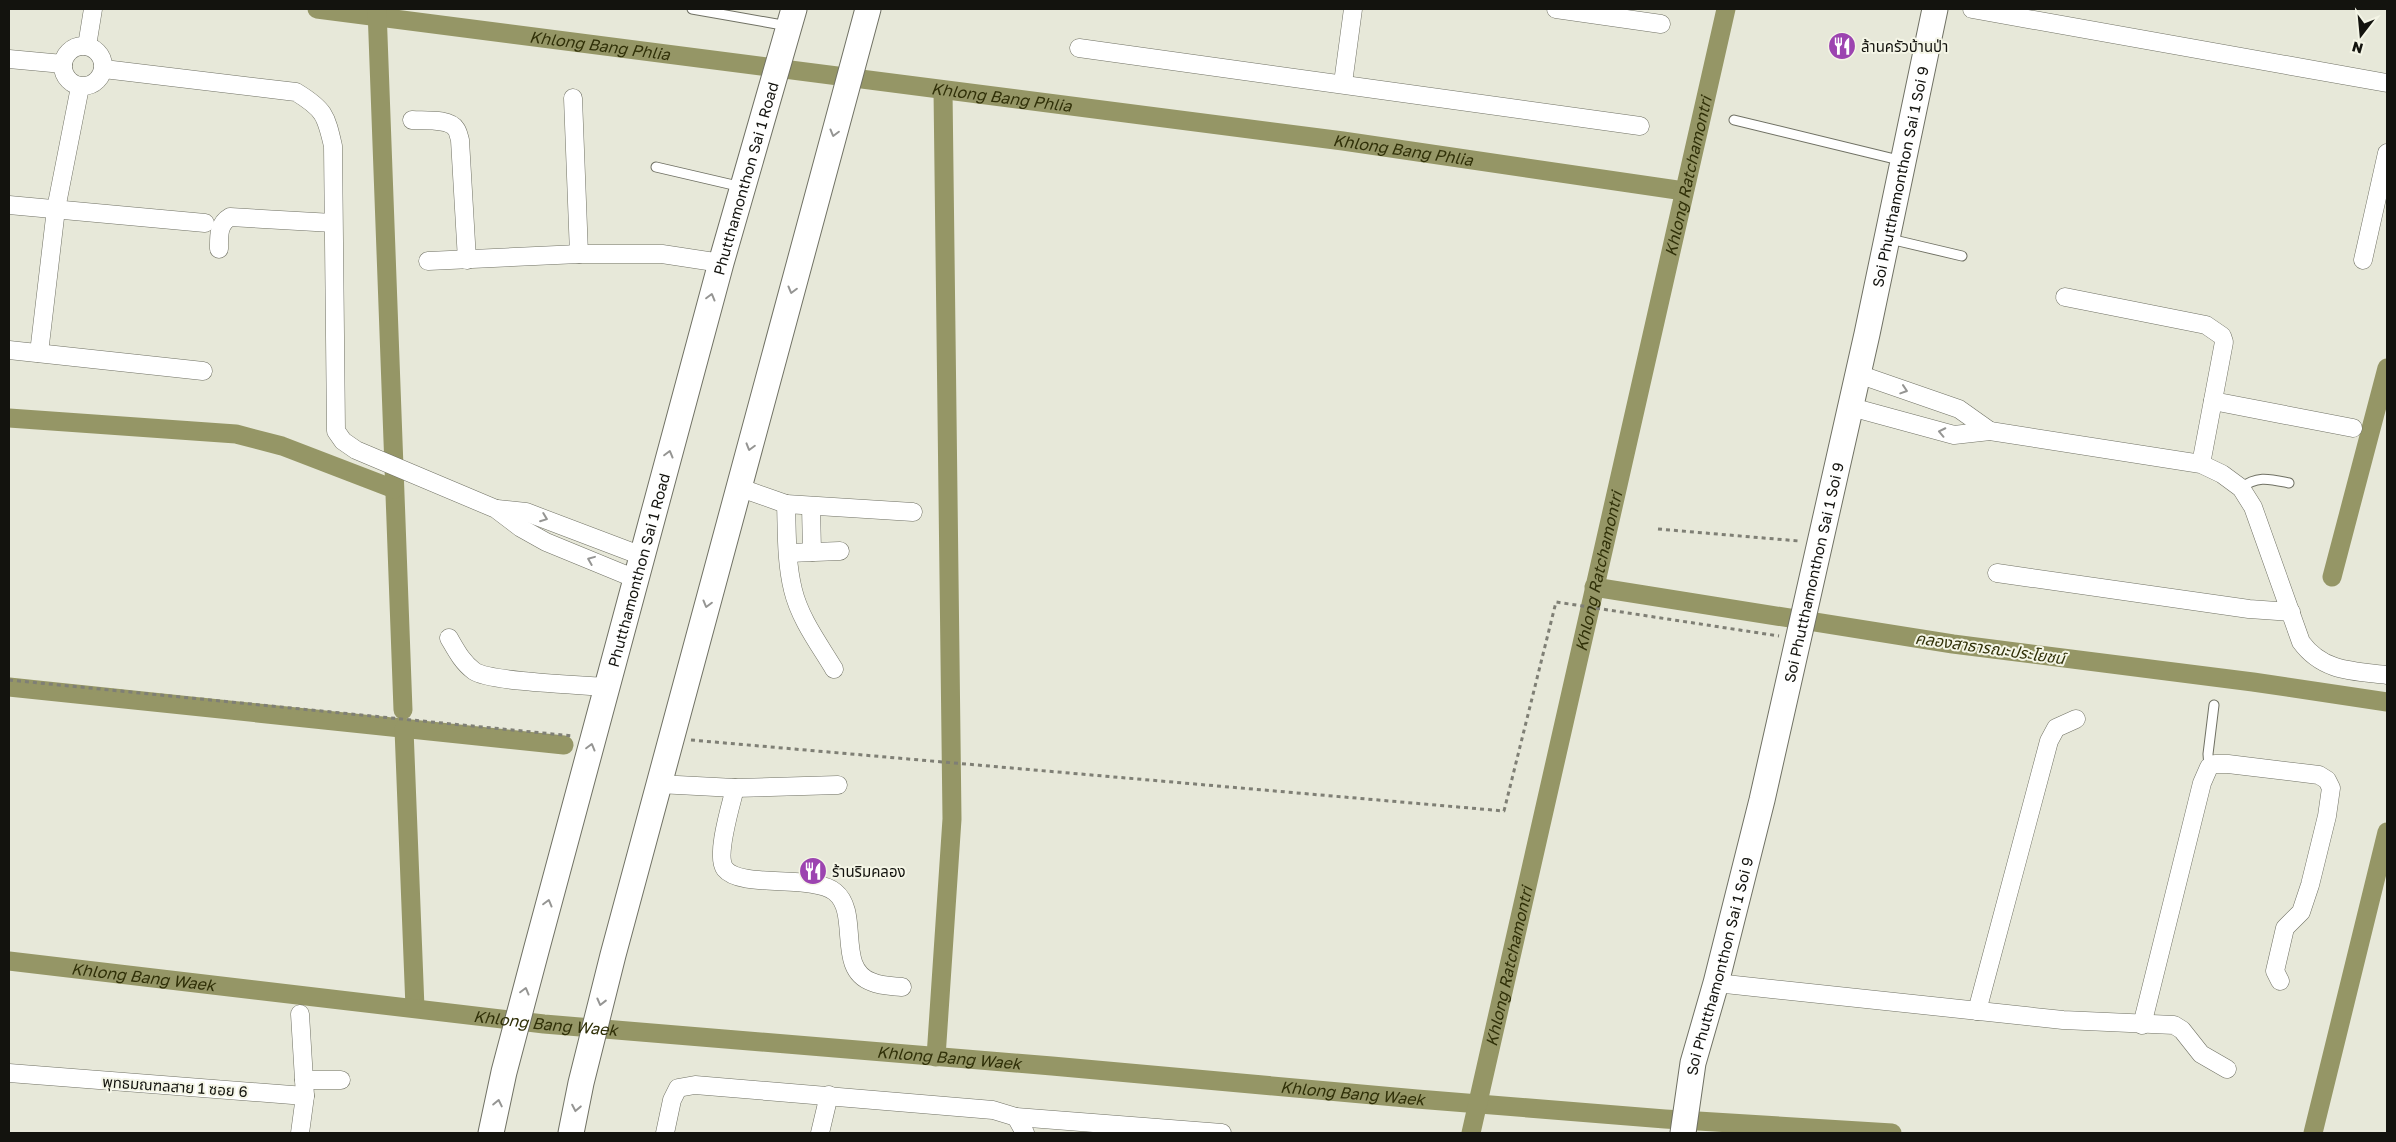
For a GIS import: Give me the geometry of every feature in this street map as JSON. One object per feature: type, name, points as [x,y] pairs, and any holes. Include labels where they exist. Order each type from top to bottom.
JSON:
[{"type":"main road","points":[[571,1133],[581,1083],[658,784],[868,9]]},
{"type":"main road","name":"Soi Phutthamonthon Sai 1 Soi 9","points":[[1683,1133],[1693,1062],[1716,983],[1762,800],[1851,407],[1935,9]]},
{"type":"main road","name":"Phutthamonthon Sai 1 Road","points":[[491,1133],[504,1072],[536,950],[721,263],[792,18]]},
{"type":"street","points":[[87,46],[93,9]]},
{"type":"street","points":[[1343,83],[1353,9]]},
{"type":"street","points":[[1556,9],[1660,24]]},
{"type":"street","points":[[1972,9],[2387,83]]},
{"type":"street","points":[[79,46],[87,46],[100,54],[104,69],[98,81],[86,87],[80,86],[67,78],[63,64],[65,56],[71,50],[79,46]]},
{"type":"street","points":[[1080,48],[1343,83],[1640,126]]},
{"type":"street","points":[[9,59],[63,64]]},
{"type":"street","points":[[104,69],[296,92],[316,104],[327,121],[333,146],[334,413],[336,431],[343,441],[379,460],[496,509],[521,528],[546,542],[639,568]]},
{"type":"street","points":[[39,353],[56,209],[80,86]]},
{"type":"street","points":[[573,98],[579,254]]},
{"type":"street","points":[[412,120],[442,122],[451,124],[457,129],[460,140],[467,260]]},
{"type":"street","points":[[2363,260],[2387,153]]},
{"type":"street","points":[[9,205],[205,223]]},
{"type":"street","points":[[218,249],[219,230],[223,221],[230,217],[334,223]]},
{"type":"street","points":[[428,261],[579,254],[662,254],[721,263]]},
{"type":"street","points":[[2066,297],[2206,325],[2216,330],[2222,336],[2224,342],[2201,464]]},
{"type":"street","points":[[9,350],[203,371]]},
{"type":"street","points":[[1858,374],[1958,409],[1990,431]]},
{"type":"street","points":[[2213,401],[2353,428]]},
{"type":"street","points":[[1851,407],[1954,435],[1990,431],[2201,464],[2222,474],[2241,488],[2252,507],[2301,642],[2311,656],[2326,664],[2387,675]]},
{"type":"street","points":[[738,487],[786,504],[913,512]]},
{"type":"street","points":[[786,504],[793,590],[799,607],[834,669]]},
{"type":"street","points":[[811,506],[812,552]]},
{"type":"street","points":[[789,553],[840,551]]},
{"type":"street","points":[[1997,573],[2249,609],[2291,612]]},
{"type":"street","points":[[449,638],[462,660],[475,672],[494,677],[607,687]]},
{"type":"street","points":[[1977,1011],[2049,741],[2056,728],[2076,719]]},
{"type":"street","points":[[2142,1026],[2202,783],[2209,767],[2215,764],[2320,775],[2327,780],[2331,788],[2327,816],[2310,885],[2301,912],[2285,928],[2275,971],[2280,981]]},
{"type":"street","points":[[658,784],[735,788],[838,785]]},
{"type":"street","points":[[735,788],[720,858],[725,870],[739,877],[819,886],[835,891],[845,905],[852,954],[857,972],[871,982],[902,987]]},
{"type":"street","points":[[1716,983],[2063,1020],[2142,1026],[2174,1025],[2182,1030],[2201,1054],[2227,1069]]},
{"type":"street","points":[[300,1014],[304,1088],[300,1133]]},
{"type":"street","name":"พุทธมณฑลสาย 1 ซอย 6","points":[[9,1073],[304,1088],[341,1080]]},
{"type":"street","points":[[665,1133],[672,1100],[678,1088],[696,1085],[993,1110],[1016,1117],[1222,1133]]},
{"type":"street","points":[[820,1133],[829,1095]]},
{"type":"street","points":[[1016,1117],[1025,1133]]},
{"type":"lane","points":[[692,9],[792,18]]},
{"type":"lane","points":[[1734,120],[1903,161]]},
{"type":"lane","points":[[656,167],[742,187]]},
{"type":"lane","points":[[1887,238],[1962,256]]},
{"type":"lane","points":[[2241,488],[2249,481],[2260,478],[2289,483]]},
{"type":"lane","points":[[2209,767],[2209,744],[2214,705]]},
{"type":"path","points":[[1658,529],[1820,544]]},
{"type":"path","points":[[671,738],[1504,811],[1556,602],[1797,639]]},
{"type":"path","points":[[9,680],[593,738]]},
{"type":"waterway","name":"Khlong Bang Phlia","points":[[317,9],[1343,141],[1684,191]]},
{"type":"waterway","points":[[377,9],[403,710]]},
{"type":"waterway","name":"Khlong Ratchamontri","points":[[1471,1133],[1726,9]]},
{"type":"waterway","points":[[936,1057],[952,819],[943,90]]},
{"type":"waterway","points":[[2332,577],[2387,368]]},
{"type":"waterway","points":[[9,418],[236,434],[282,446],[394,489]]},
{"type":"waterway","name":"คลองสาธารณะประโยชน์","points":[[1594,587],[1953,644],[2253,682],[2387,702]]},
{"type":"waterway","points":[[9,687],[564,745]]},
{"type":"waterway","points":[[404,729],[415,1008]]},
{"type":"waterway","points":[[2313,1133],[2387,832]]},
{"type":"waterway","name":"Khlong Bang Waek","points":[[9,961],[544,1024],[1052,1066],[1417,1099],[1665,1119],[1892,1133]]},
{"type":"place","name":"ล้านครัวบ้านป่า","points":[[1842,46]]},
{"type":"place","name":"ร้านริมคลอง","points":[[813,871]]}]
